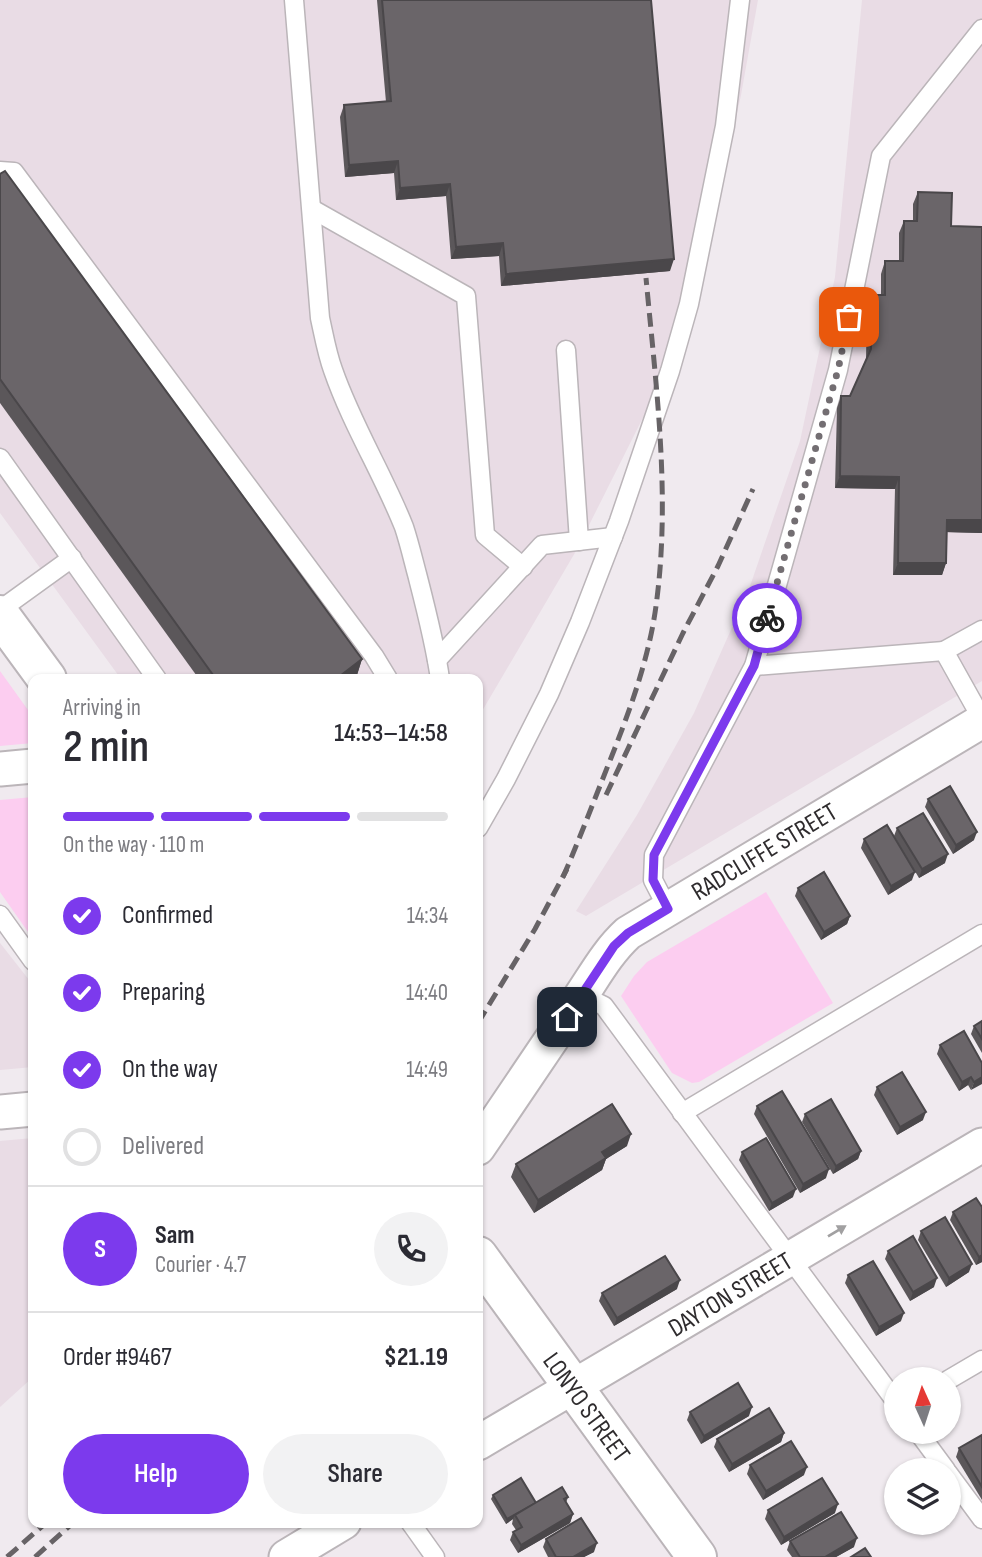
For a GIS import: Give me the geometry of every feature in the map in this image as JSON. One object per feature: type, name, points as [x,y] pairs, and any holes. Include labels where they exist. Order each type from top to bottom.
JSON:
[{"type":"street","points":[[0,613],[43,674]]},
{"type":"street","name":"RADCLIFFE STREET","points":[[483,1142],[614,946],[628,933],[982,720]]},
{"type":"street","points":[[0,769],[28,766]]},
{"type":"street","points":[[0,1112],[28,1109]]},
{"type":"street","name":"DAYTON STREET","points":[[483,1440],[982,1145]]},
{"type":"street","name":"LONYO STREET","points":[[483,1265],[698,1557]]},
{"type":"street","points":[[286,1557],[334,1528]]},
{"type":"lane","points":[[294,0],[320,318],[332,368],[405,530],[428,614],[439,674]]},
{"type":"lane","points":[[483,819],[549,694],[580,622],[613,537],[670,371],[689,304],[725,126],[740,0]]},
{"type":"lane","points":[[668,909],[653,880],[654,855],[754,666],[838,370],[881,156],[982,29]]},
{"type":"lane","points":[[0,171],[14,172],[385,674]]},
{"type":"lane","points":[[312,209],[466,296],[485,536],[523,566]]},
{"type":"lane","points":[[566,350],[579,541]]},
{"type":"lane","points":[[0,458],[153,674]]},
{"type":"lane","points":[[438,660],[542,545],[613,537]]},
{"type":"lane","points":[[0,613],[72,558]]},
{"type":"lane","points":[[754,666],[944,650],[982,631]]},
{"type":"lane","points":[[944,650],[982,720]]},
{"type":"lane","points":[[0,915],[28,954]]},
{"type":"lane","points":[[682,1113],[982,934]]},
{"type":"lane","points":[[0,943],[19,941]]},
{"type":"lane","points":[[582,995],[604,1006],[884,1386]]},
{"type":"lane","points":[[961,1372],[982,1360]]},
{"type":"lane","points":[[961,1491],[982,1519]]},
{"type":"lane","points":[[414,1528],[435,1557]]},
{"type":"shaded area","points":[[0,0],[758,0],[741,95],[691,322],[576,551],[483,709],[483,674],[117,674],[0,513]]},
{"type":"shaded area","points":[[862,0],[982,0],[982,681],[586,916],[576,911],[637,815],[694,713],[749,589],[800,441],[835,277]]},
{"type":"shaded area","points":[[0,671],[28,710],[28,743],[0,746]]},
{"type":"shaded area","points":[[28,797],[28,932],[0,892],[0,800]]},
{"type":"shaded area","points":[[766,892],[833,1003],[699,1082],[692,1083],[672,1073],[621,996],[647,962]]},
{"type":"shaded area","points":[[0,943],[28,979],[28,1067],[0,1070]]},
{"type":"shaded area","points":[[28,1138],[28,1382],[0,1407],[0,1141]]},
{"type":"building","points":[[382,0],[651,0],[674,259],[506,274],[503,243],[456,247],[450,184],[400,188],[398,161],[349,165],[344,105],[391,101]]},
{"type":"building","points":[[5,171],[362,659],[342,674],[212,674],[0,379],[0,174]]},
{"type":"building","points":[[918,192],[952,193],[951,226],[982,227],[982,520],[947,520],[946,563],[898,563],[899,477],[840,476],[841,396],[850,396],[871,349],[871,295],[885,295],[885,261],[903,261],[904,221],[917,221]]},
{"type":"building","points":[[950,786],[977,832],[956,845],[928,799]]},
{"type":"building","points":[[923,813],[948,854],[922,869],[897,828]]},
{"type":"building","points":[[887,825],[915,872],[891,886],[864,839]]},
{"type":"building","points":[[824,872],[850,916],[824,932],[798,888]]},
{"type":"building","points":[[982,1021],[982,1039],[974,1026]]},
{"type":"building","points":[[964,1031],[982,1063],[982,1077],[974,1082],[971,1077],[962,1082],[940,1045]]},
{"type":"building","points":[[902,1072],[926,1112],[900,1127],[877,1087]]},
{"type":"building","points":[[782,1091],[829,1169],[803,1184],[757,1106]]},
{"type":"building","points":[[831,1099],[861,1151],[836,1166],[805,1114]]},
{"type":"building","points":[[612,1104],[631,1134],[602,1152],[606,1158],[538,1200],[516,1164]]},
{"type":"building","points":[[766,1138],[796,1189],[772,1203],[742,1152]]},
{"type":"building","points":[[976,1198],[982,1207],[982,1255],[979,1257],[953,1212]]},
{"type":"building","points":[[945,1217],[972,1264],[949,1278],[921,1231]]},
{"type":"building","points":[[913,1236],[937,1278],[913,1292],[888,1251]]},
{"type":"building","points":[[665,1256],[680,1280],[617,1318],[602,1293]]},
{"type":"building","points":[[873,1261],[904,1313],[879,1327],[848,1275]]},
{"type":"building","points":[[738,1383],[752,1407],[704,1436],[690,1412]]},
{"type":"building","points":[[769,1408],[784,1433],[732,1464],[717,1439]]},
{"type":"building","points":[[982,1435],[982,1487],[959,1448]]},
{"type":"building","points":[[791,1441],[807,1467],[766,1491],[750,1465]]},
{"type":"building","points":[[521,1478],[536,1503],[507,1519],[493,1495]]},
{"type":"building","points":[[822,1478],[838,1504],[784,1537],[768,1510]]},
{"type":"building","points":[[562,1487],[568,1497],[564,1499],[573,1514],[521,1545],[513,1532],[522,1527],[515,1515]]},
{"type":"building","points":[[841,1512],[857,1538],[825,1557],[800,1557],[790,1541]]},
{"type":"building","points":[[581,1518],[597,1543],[573,1557],[556,1557],[546,1539]]},
{"type":"building","points":[[865,1548],[871,1557],[851,1557]]},
{"type":"railway","points":[[563,877],[632,703],[649,645],[656,606],[662,483],[658,401],[646,278]]},
{"type":"railway","points":[[606,795],[753,489]]},
{"type":"railway","points":[[483,1015],[535,929],[567,869]]},
{"type":"railway","points":[[7,1557],[40,1528]]},
{"type":"railway","points":[[35,1557],[67,1528]]},
{"type":"way so far","points":[[767,618],[838,370],[849,317]]},
{"type":"route","points":[[567,1017],[614,946],[628,933],[668,909],[653,880],[654,855],[754,666],[767,618]]}]
